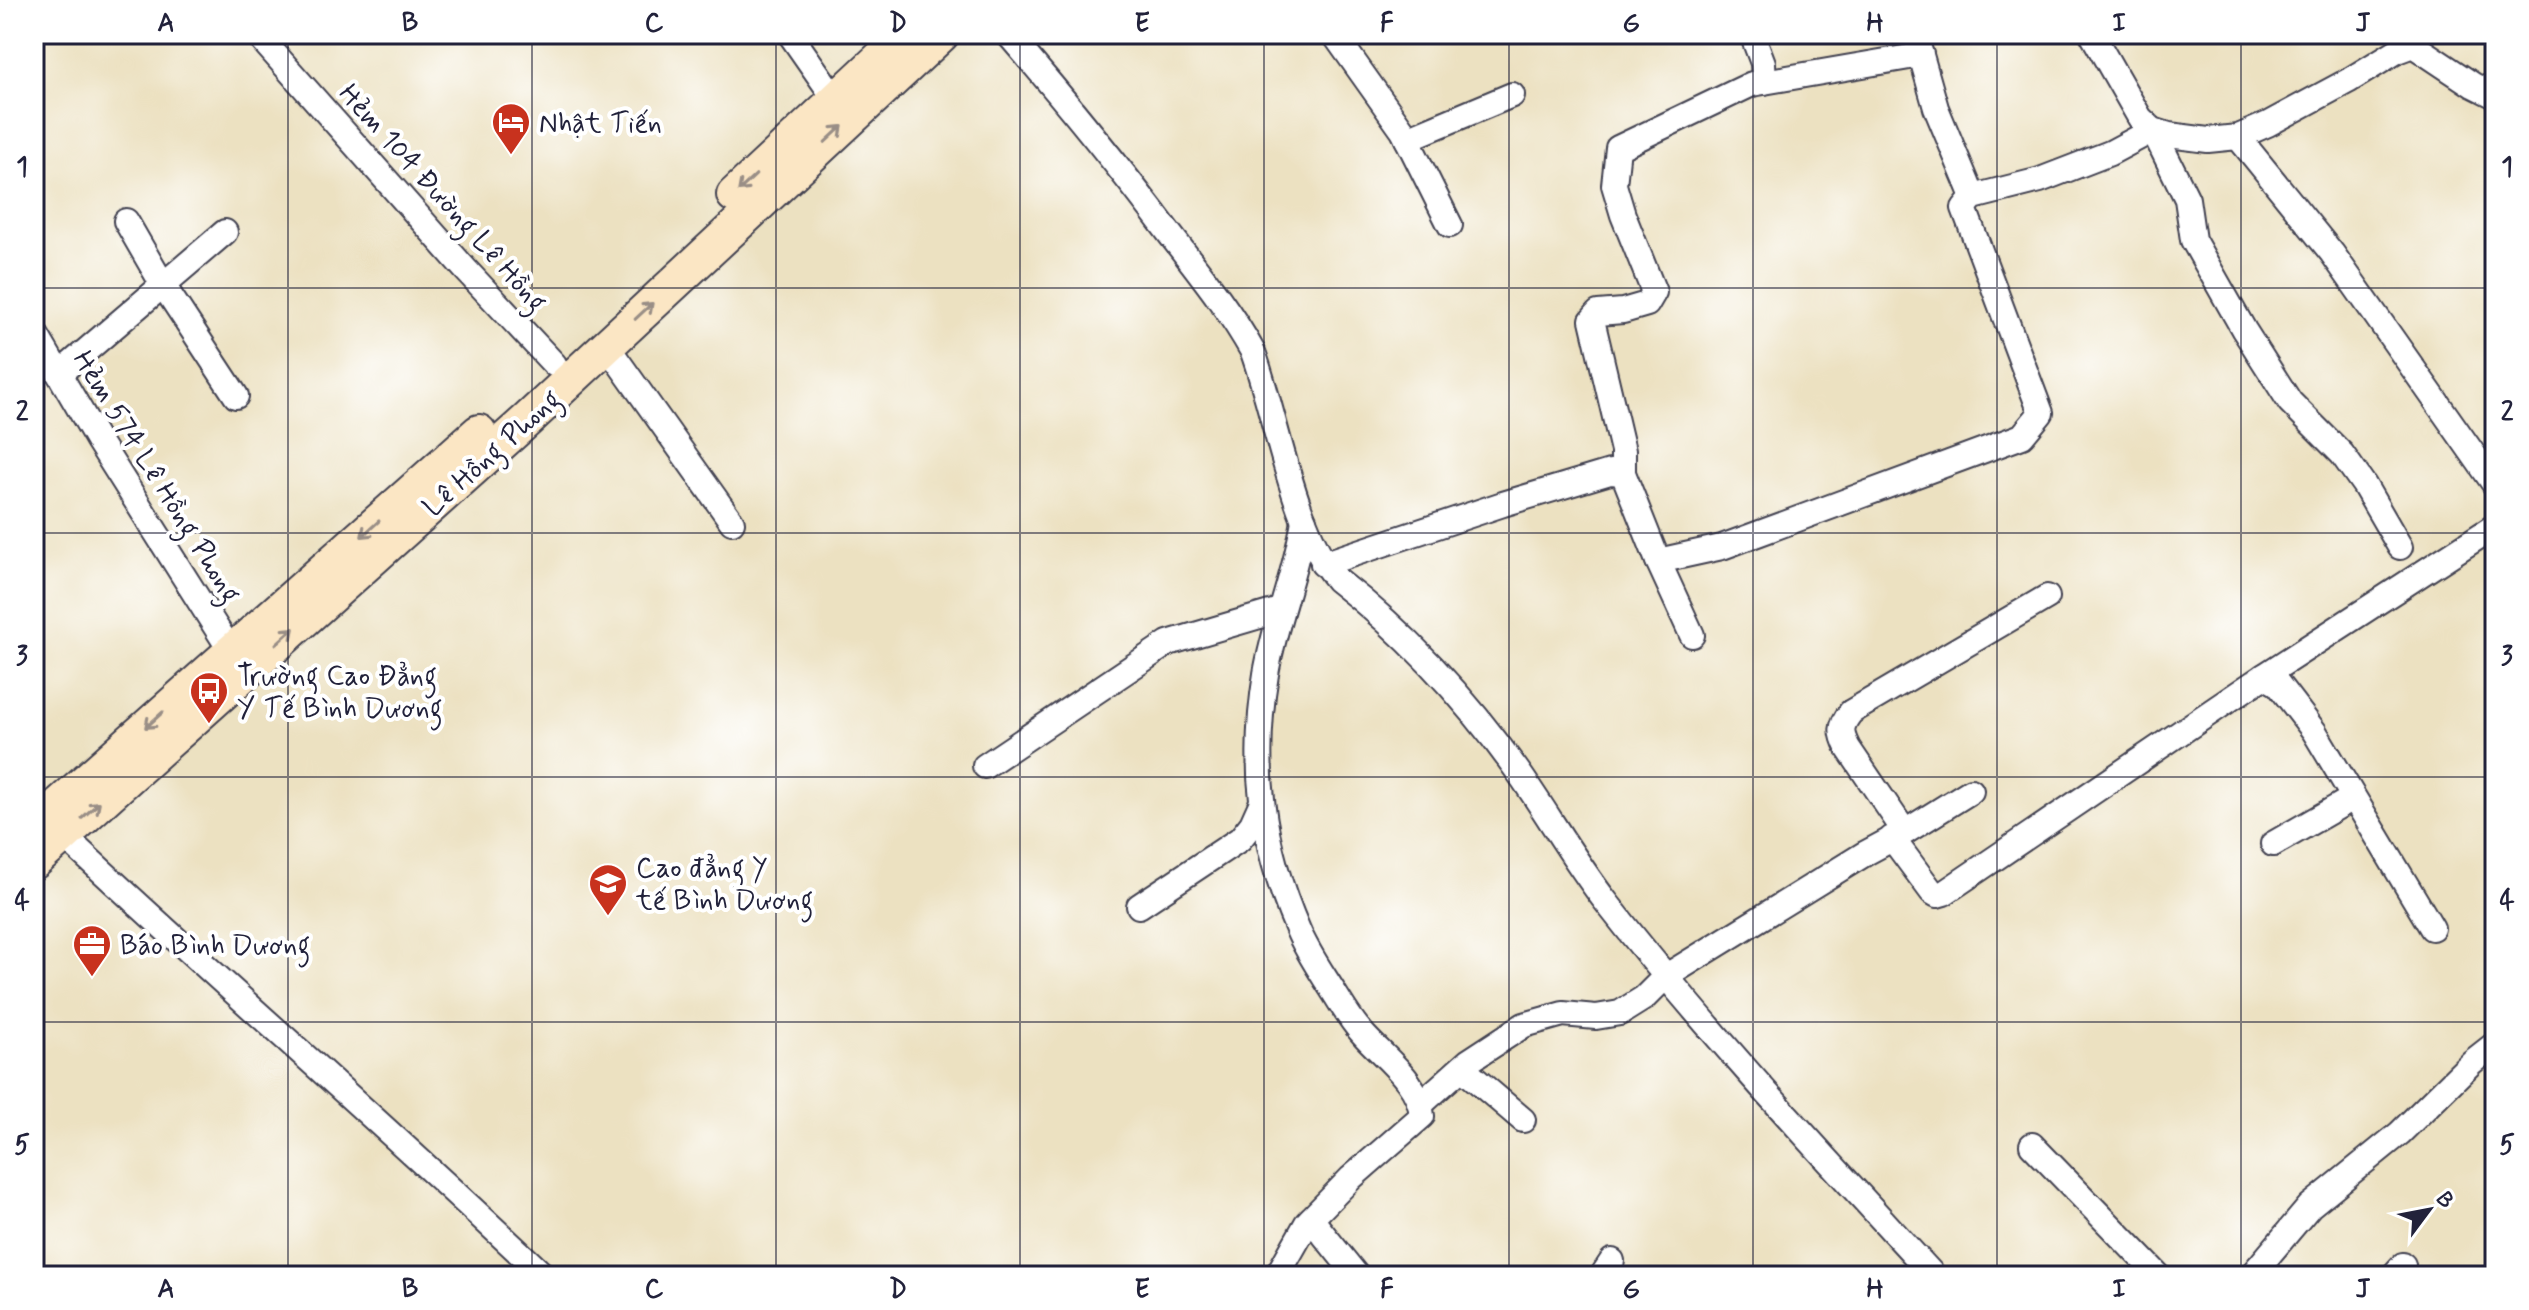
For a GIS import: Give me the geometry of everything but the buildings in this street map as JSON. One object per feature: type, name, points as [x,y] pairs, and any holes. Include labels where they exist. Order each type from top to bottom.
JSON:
[{"type":"street","name":"Hẻm 104 Đường Lê Hồng","points":[[257,34],[561,373]]},
{"type":"street","points":[[790,34],[836,100]]},
{"type":"street","name":"Lê Hồng Phong","points":[[49,831],[561,373],[906,34]]},
{"type":"street","name":"Lê Hồng Phong","points":[[34,862],[49,831],[231,651],[561,373],[607,346],[942,34]]},
{"type":"street","points":[[1008,34],[1087,128],[1226,305],[1253,352],[1304,520],[1323,564],[1449,684],[1519,774],[1590,881],[1665,977],[1758,1086],[1934,1276]]},
{"type":"street","points":[[1334,34],[1407,139],[1450,225]]},
{"type":"street","points":[[1752,34],[1763,63],[1764,82]]},
{"type":"street","points":[[2092,34],[2126,97],[2140,118],[2153,130],[2187,199],[2193,240],[2244,330],[2290,402],[2342,454],[2400,547]]},
{"type":"street","points":[[1658,561],[1722,547],[2022,436],[2041,413],[1964,208],[1973,197],[2040,180],[2110,153],[2153,130],[2198,140],[2238,137],[2422,40],[2473,85],[2495,96]]},
{"type":"street","points":[[1692,635],[1623,473],[1623,451],[1592,320],[1598,313],[1623,311],[1647,304],[1654,292],[1614,185],[1618,148],[1752,84],[1918,44],[1936,108],[1973,197]]},
{"type":"street","points":[[1407,139],[1512,95]]},
{"type":"street","points":[[2238,137],[2332,253],[2495,485]]},
{"type":"street","points":[[126,221],[163,285],[236,396]]},
{"type":"street","points":[[59,374],[225,232]]},
{"type":"street","name":"Hẻm 574 Lê Hồng Phong","points":[[34,331],[231,651]]},
{"type":"street","points":[[607,346],[732,522]]},
{"type":"street","points":[[1323,564],[1549,490],[1610,472],[1623,473]]},
{"type":"street","points":[[1277,1276],[1311,1219],[1351,1178],[1422,1116],[1421,1104],[1410,1085],[1362,1033],[1298,932],[1264,828],[1259,788],[1265,687],[1280,610],[1298,560],[1304,520]]},
{"type":"street","points":[[2047,597],[1851,712],[1842,724],[1841,735],[1848,748],[1881,793],[1899,835],[1932,892],[1937,895],[2495,526]]},
{"type":"street","points":[[985,766],[1168,643],[1280,610]]},
{"type":"street","points":[[2264,676],[2278,684],[2314,731],[2432,928]]},
{"type":"street","points":[[1421,1104],[1462,1068],[1524,1025],[1563,1014],[1596,1017],[1620,1013],[1644,998],[1665,977],[1971,791]]},
{"type":"street","points":[[2273,844],[2353,798]]},
{"type":"street","points":[[1139,906],[1240,839],[1252,824],[1261,804]]},
{"type":"street","points":[[49,831],[159,925],[544,1276]]},
{"type":"street","points":[[2251,1276],[2310,1206],[2400,1133],[2472,1062],[2495,1044]]},
{"type":"street","points":[[1462,1068],[1523,1120]]},
{"type":"street","points":[[2032,1145],[2159,1276]]},
{"type":"street","points":[[1311,1219],[1357,1276]]},
{"type":"place","name":"Nhật Tiến","points":[[511,156]]},
{"type":"place","name":"Trường Cao Đẳng Y Tế Bình Dương","points":[[209,725]]},
{"type":"place","name":"Cao đẳng Y tế Bình Dương","points":[[608,917]]},
{"type":"place","name":"Báo Bình Dương","points":[[92,978]]}]
